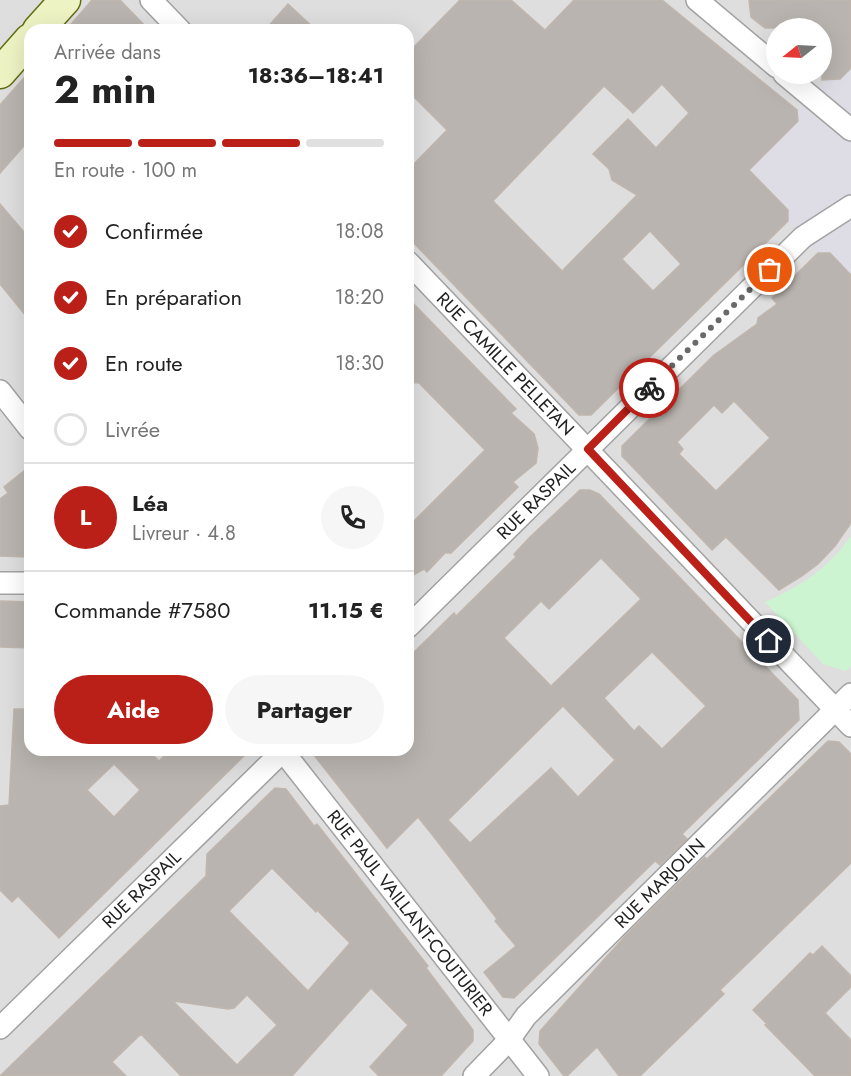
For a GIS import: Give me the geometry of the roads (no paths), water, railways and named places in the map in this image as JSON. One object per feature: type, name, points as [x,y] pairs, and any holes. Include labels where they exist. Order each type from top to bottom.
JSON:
[{"type":"main road","points":[[43,24],[65,0]]},
{"type":"main road","points":[[0,73],[24,46]]},
{"type":"street","points":[[151,0],[174,24]]},
{"type":"street","points":[[708,3],[766,57]]},
{"type":"street","points":[[797,84],[846,121]]},
{"type":"street","name":"RUE RASPAIL","points":[[414,621],[803,237],[851,206]]},
{"type":"street","name":"RUE CAMILLE PELLETAN","points":[[414,268],[851,726]]},
{"type":"street","points":[[0,391],[24,421]]},
{"type":"street","points":[[0,583],[24,583]]},
{"type":"street","name":"RUE MARJOLIN","points":[[474,1076],[509,1040],[526,1016],[851,694]]},
{"type":"street","name":"RUE RASPAIL","points":[[0,1028],[277,756]]},
{"type":"street","name":"RUE PAUL VAILLANT-COUTURIER","points":[[288,756],[538,1076]]}]
